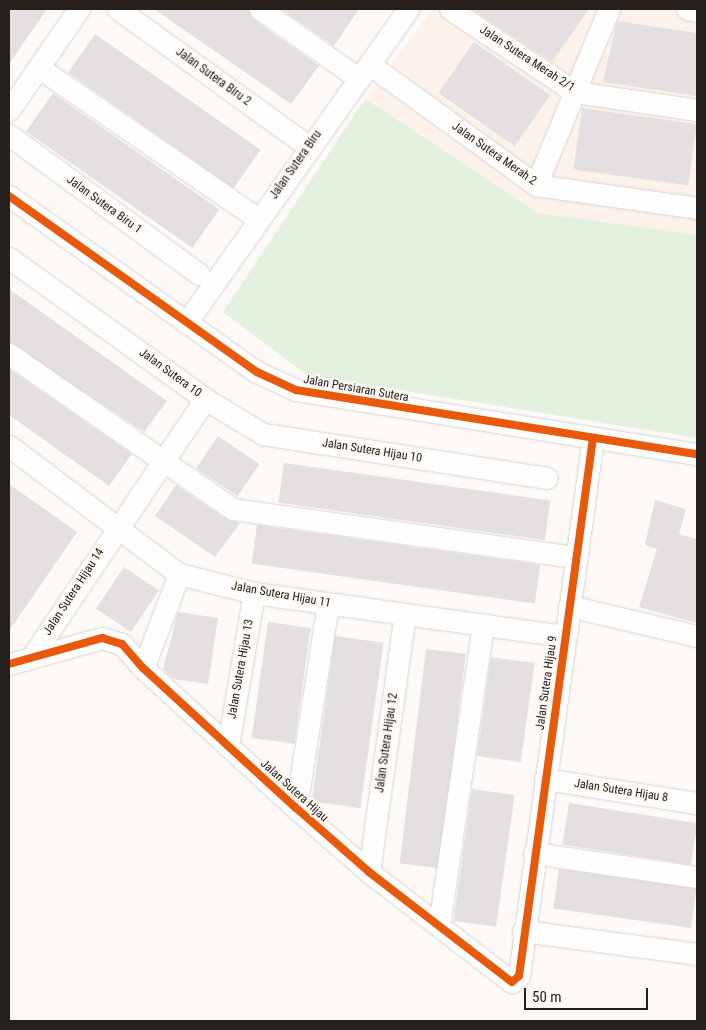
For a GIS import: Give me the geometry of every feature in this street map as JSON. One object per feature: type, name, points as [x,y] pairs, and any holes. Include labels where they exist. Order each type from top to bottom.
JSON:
[{"type":"street","points":[[9,110],[79,9]]},
{"type":"street","name":"Jalan Sutera Biru 2","points":[[118,9],[308,146]]},
{"type":"street","name":"Jalan Sutera Merah 2","points":[[260,9],[364,71],[536,185],[697,208]]},
{"type":"street","name":"Jalan Sutera Biru","points":[[186,323],[308,146],[408,9]]},
{"type":"street","name":"Jalan Sutera Merah 2/1","points":[[450,9],[575,92],[697,110]]},
{"type":"street","points":[[536,185],[609,9]]},
{"type":"street","points":[[687,9],[697,10]]},
{"type":"street","points":[[38,67],[258,219]]},
{"type":"street","name":"Jalan Sutera Biru 1","points":[[9,135],[199,274]]},
{"type":"street","name":"Jalan Persiaran Sutera","points":[[9,196],[257,372],[296,390],[697,454]]},
{"type":"street","name":"Jalan Sutera 10","points":[[9,258],[205,399],[116,525]]},
{"type":"street","points":[[9,354],[233,509],[576,557]]},
{"type":"street","name":"Jalan Sutera Hijau 10","points":[[205,399],[263,434],[547,478]]},
{"type":"street","name":"Jalan Sutera Hijau 9","points":[[523,931],[592,438]]},
{"type":"street","name":"Jalan Sutera Hijau 11","points":[[9,446],[179,574],[254,593],[565,636]]},
{"type":"street","name":"Jalan Sutera Hijau 14","points":[[31,658],[116,525]]},
{"type":"street","points":[[143,668],[179,574]]},
{"type":"street","name":"Jalan Sutera Hijau 13","points":[[228,746],[254,593]]},
{"type":"street","points":[[296,808],[328,603]]},
{"type":"street","points":[[569,606],[697,636]]},
{"type":"street","name":"Jalan Sutera Hijau 12","points":[[369,872],[405,614]]},
{"type":"street","points":[[439,926],[483,624]]},
{"type":"street","name":"Jalan Sutera Hijau","points":[[9,664],[109,638],[122,644],[143,668],[369,872],[512,982],[519,976],[523,931]]},
{"type":"street","name":"Jalan Sutera Hijau 8","points":[[545,779],[697,803]]},
{"type":"street","points":[[534,853],[697,877]]},
{"type":"street","points":[[523,931],[697,954]]},
{"type":"shaded area","points":[[433,9],[697,9],[697,235],[538,213],[365,99]]},
{"type":"green space","points":[[365,99],[538,213],[697,235],[697,438],[307,375],[223,312]]},
{"type":"building","points":[[9,9],[47,9],[9,64]]},
{"type":"building","points":[[154,9],[248,9],[253,19],[319,66],[291,104]]},
{"type":"building","points":[[281,9],[359,9],[334,46]]},
{"type":"building","points":[[472,9],[589,9],[552,62]]},
{"type":"building","points":[[617,21],[697,33],[697,96],[603,82]]},
{"type":"building","points":[[95,34],[260,150],[234,188],[68,73]]},
{"type":"building","points":[[474,42],[550,95],[515,146],[438,93]]},
{"type":"building","points":[[53,93],[219,209],[192,248],[26,132]]},
{"type":"building","points":[[582,108],[697,124],[688,186],[573,169]]},
{"type":"building","points":[[9,289],[167,401],[144,432],[9,342]]},
{"type":"building","points":[[9,369],[132,454],[109,486],[9,415]]},
{"type":"building","points":[[218,436],[259,464],[238,496],[196,468]]},
{"type":"building","points":[[284,463],[550,500],[545,540],[278,503]]},
{"type":"building","points":[[9,484],[77,532],[9,631]]},
{"type":"building","points":[[176,485],[226,519],[240,523],[215,557],[155,516]]},
{"type":"building","points":[[655,500],[686,509],[679,534],[697,539],[697,623],[639,607],[657,549],[645,545]]},
{"type":"building","points":[[257,525],[540,565],[535,603],[252,564]]},
{"type":"building","points":[[124,567],[159,590],[131,632],[96,608]]},
{"type":"building","points":[[178,612],[218,618],[208,684],[173,679],[163,669]]},
{"type":"building","points":[[268,622],[311,628],[294,744],[252,738]]},
{"type":"building","points":[[335,636],[384,643],[360,808],[312,801]]},
{"type":"building","points":[[426,649],[466,654],[439,868],[400,863]]},
{"type":"building","points":[[491,657],[535,663],[521,762],[477,756]]},
{"type":"building","points":[[472,789],[515,795],[496,927],[453,921]]},
{"type":"building","points":[[569,803],[697,823],[691,865],[562,844]]},
{"type":"building","points":[[559,869],[697,888],[691,928],[553,909]]},
{"type":"cycle path","points":[[9,196],[257,372],[296,390],[697,454]]},
{"type":"cycle path","points":[[9,664],[102,638],[122,644],[143,668],[369,872],[512,982],[519,976],[593,438]]}]
